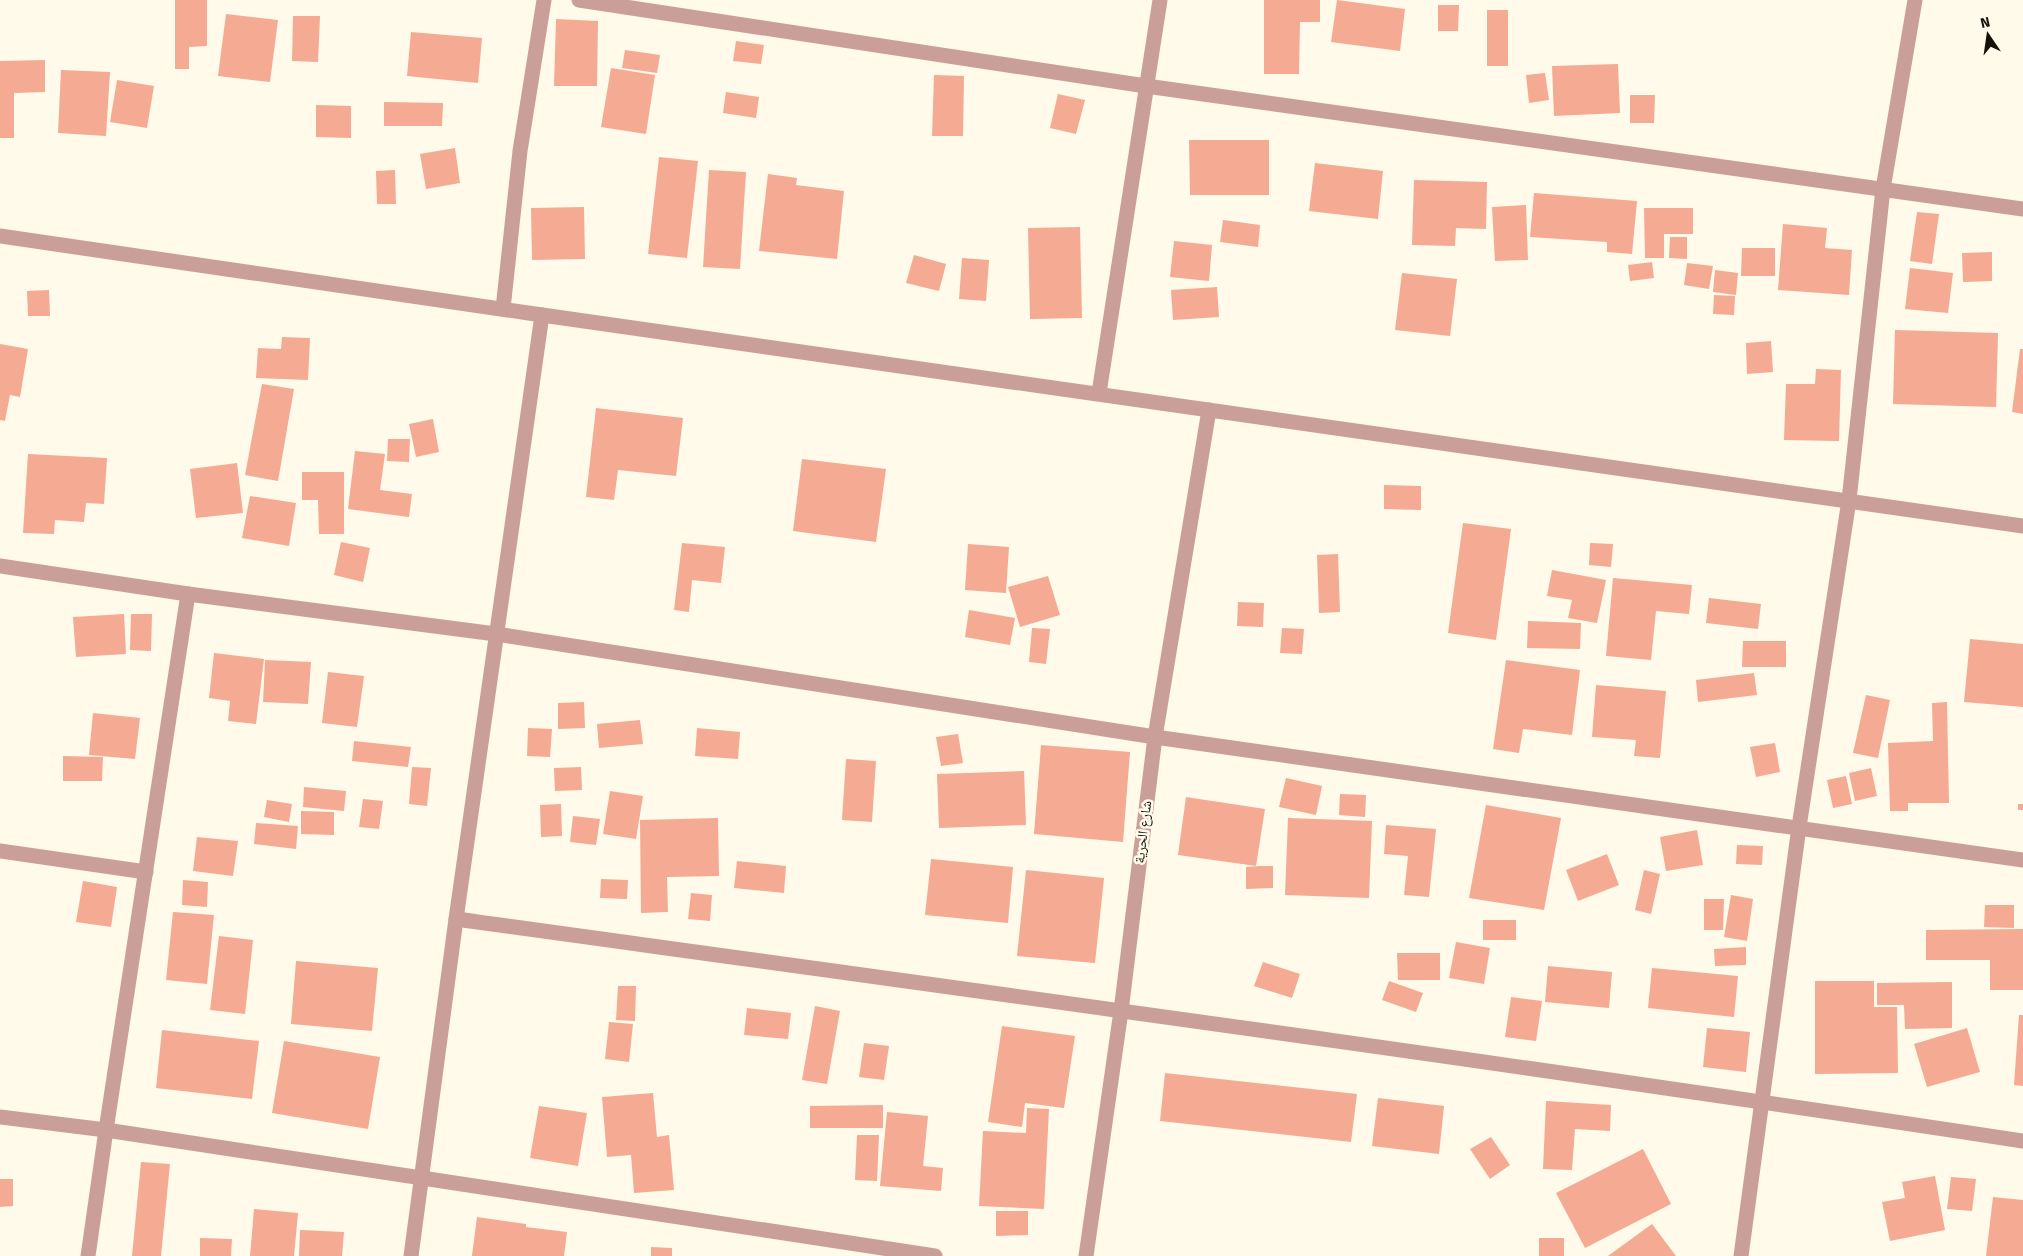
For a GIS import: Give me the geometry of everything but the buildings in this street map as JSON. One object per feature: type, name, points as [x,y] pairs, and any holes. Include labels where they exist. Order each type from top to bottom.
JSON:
[{"type":"street","points":[[503,309],[520,151],[544,0]]},
{"type":"street","points":[[579,0],[1146,86],[2023,208]]},
{"type":"street","points":[[1099,393],[1160,0]]},
{"type":"street","points":[[1741,1256],[1799,827],[1849,500],[1883,189],[1915,0]]},
{"type":"street","points":[[0,236],[2023,526]]},
{"type":"street","points":[[411,1256],[423,1178],[456,919],[542,315]]},
{"type":"street","name":"شارع الحرية","points":[[1086,1256],[1121,1011],[1155,738],[1209,410]]},
{"type":"street","points":[[0,566],[188,594],[496,634],[1155,738],[1799,827],[2023,860]]},
{"type":"street","points":[[88,1256],[188,594]]},
{"type":"street","points":[[0,852],[146,872]]},
{"type":"street","points":[[456,919],[1121,1011],[2023,1141]]},
{"type":"street","points":[[0,1116],[106,1130],[935,1256]]}]
